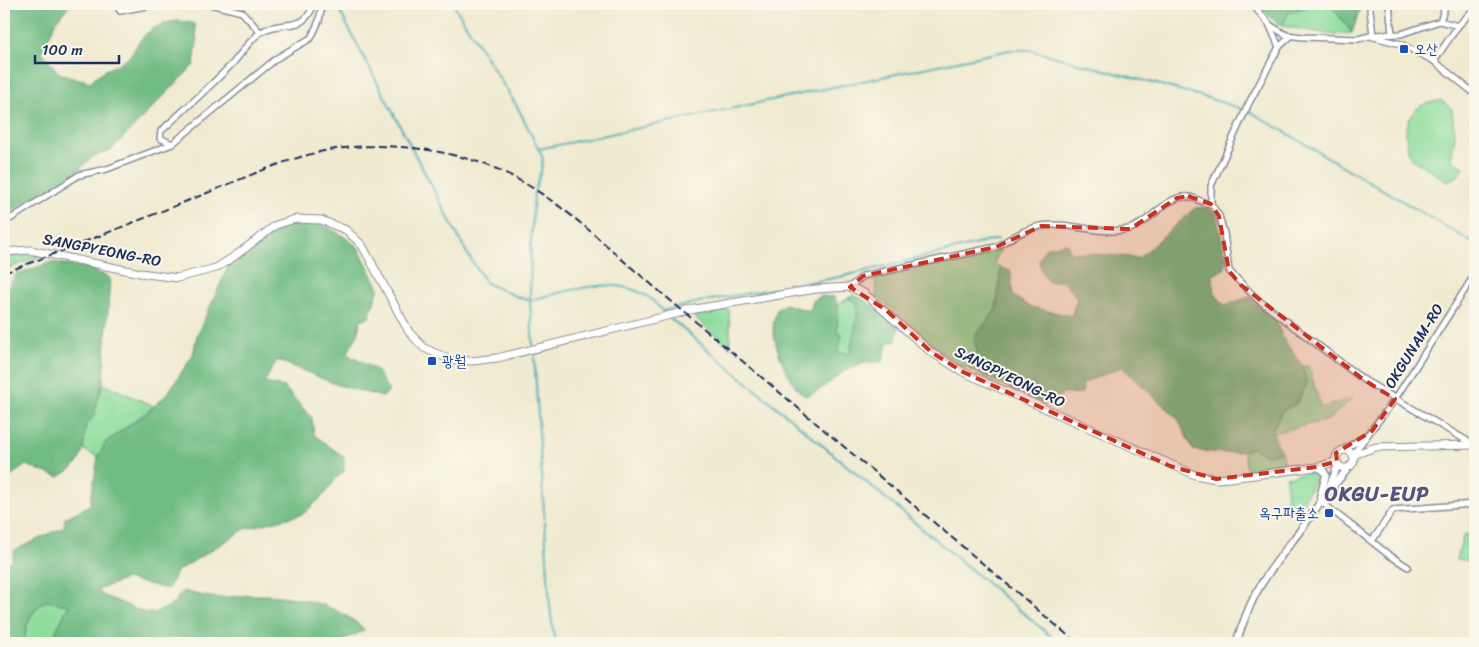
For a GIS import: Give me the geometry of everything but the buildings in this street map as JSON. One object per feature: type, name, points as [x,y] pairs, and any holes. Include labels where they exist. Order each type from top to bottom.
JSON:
[{"type":"main road","name":"SANGPYEONG-RO","points":[[4,252],[30,250],[140,273],[177,278],[216,268],[276,225],[295,219],[321,220],[346,230],[362,245],[377,269],[398,315],[409,332],[424,348],[451,360],[472,361],[528,351],[675,313],[816,289],[850,287],[864,293],[931,352],[963,372],[1183,470],[1216,480],[1317,467],[1337,462]]},
{"type":"main road","points":[[1352,461],[1349,451],[1343,450],[1337,456],[1337,462],[1343,467],[1376,447],[1475,445]]},
{"type":"street","points":[[116,4],[120,10],[157,4]]},
{"type":"street","points":[[210,4],[242,12],[260,32]]},
{"type":"street","points":[[172,144],[160,138],[161,132],[234,62],[260,32],[278,26],[302,23],[307,19],[314,4]]},
{"type":"street","points":[[4,223],[79,175],[107,169],[172,144],[277,58],[310,38],[319,21],[322,4]]},
{"type":"street","points":[[1252,4],[1270,25],[1279,47]]},
{"type":"street","points":[[1389,4],[1392,34]]},
{"type":"street","points":[[1440,21],[1446,4]]},
{"type":"street","points":[[1434,61],[1458,26],[1475,8]]},
{"type":"street","points":[[1370,10],[1371,35]]},
{"type":"street","points":[[1270,25],[1292,36],[1358,39],[1371,35],[1401,34],[1440,21],[1458,26]]},
{"type":"street","points":[[1371,35],[1401,44],[1434,61],[1475,94]]},
{"type":"street","points":[[850,287],[863,276],[996,247],[1015,236],[1041,226],[1096,230],[1130,229],[1147,221],[1177,198],[1188,196],[1198,199],[1206,198],[1248,107],[1279,47],[1292,36]]},
{"type":"street","points":[[1211,186],[1210,204],[1219,216],[1229,271],[1241,285],[1364,380],[1475,445]]},
{"type":"street","points":[[1198,199],[1202,203],[1210,204]]},
{"type":"street","name":"OKGUNAM-RO","points":[[1352,461],[1395,399],[1475,274]]},
{"type":"street","points":[[1343,450],[1372,431]]},
{"type":"street","points":[[1320,501],[1332,490],[1352,461]]},
{"type":"street","points":[[1236,643],[1243,622],[1261,584],[1320,501],[1335,475],[1337,462]]},
{"type":"street","points":[[1317,467],[1323,470],[1326,475],[1320,501]]},
{"type":"street","points":[[1320,501],[1372,540],[1388,555],[1408,567]]},
{"type":"street","points":[[1372,540],[1392,510],[1475,504]]},
{"type":"highlighted area","points":[[1188,196],[1211,204],[1219,216],[1229,271],[1241,285],[1364,380],[1395,399],[1372,431],[1336,453],[1337,461],[1317,467],[1216,479],[1170,466],[963,372],[931,352],[886,310],[850,287],[863,276],[996,247],[1041,226],[1130,229],[1177,198]]},
{"type":"green space","points":[[4,4],[71,4],[56,21],[42,52],[59,73],[90,82],[128,57],[147,33],[160,25],[173,21],[195,24],[197,41],[194,65],[111,150],[92,157],[70,179],[25,202],[4,218]]},
{"type":"green space","points":[[1257,4],[1315,4],[1289,13],[1282,26],[1268,16]]},
{"type":"green space","points":[[1315,4],[1330,4],[1352,33],[1335,35],[1282,26],[1289,13]]},
{"type":"green space","points":[[1330,4],[1363,4],[1352,33]]},
{"type":"green space","points":[[1441,100],[1452,109],[1455,136],[1451,160],[1464,167],[1457,177],[1447,181],[1410,158],[1406,138],[1407,124],[1414,112],[1421,106]]},
{"type":"green space","points":[[1207,207],[1216,214],[1226,259],[1225,268],[1212,276],[1214,292],[1224,305],[1250,297],[1262,308],[1274,314],[1282,337],[1302,365],[1307,383],[1297,403],[1282,411],[1272,431],[1281,452],[1267,455],[1251,448],[1230,453],[1193,450],[1178,419],[1122,367],[1083,383],[1082,393],[1063,394],[1045,405],[969,369],[979,361],[974,337],[996,310],[1001,268],[1011,271],[1013,296],[1031,307],[1071,316],[1077,298],[1063,281],[1048,282],[1041,270],[1039,260],[1045,248],[1067,243],[1070,252],[1139,258],[1195,208]]},
{"type":"green space","points":[[296,223],[320,223],[358,247],[379,288],[369,318],[360,320],[358,334],[347,354],[376,370],[389,391],[383,397],[338,385],[277,360],[264,383],[284,387],[312,418],[314,435],[344,457],[344,472],[336,478],[325,494],[303,514],[245,529],[176,572],[168,589],[126,579],[98,590],[106,597],[149,613],[160,611],[176,602],[178,596],[184,591],[215,597],[248,595],[282,596],[327,607],[341,613],[365,630],[337,643],[53,643],[56,631],[69,605],[45,601],[29,619],[25,643],[4,643],[4,564],[11,562],[15,550],[64,527],[65,518],[90,505],[98,457],[106,442],[147,413],[168,393],[193,355],[197,335],[228,267],[279,229]]},
{"type":"green space","points":[[1001,249],[994,263],[1001,268],[996,310],[974,337],[979,361],[969,369],[952,362],[904,318],[877,297],[875,278]]},
{"type":"green space","points":[[42,256],[4,270],[4,257]]},
{"type":"green space","points":[[52,262],[88,268],[110,278],[103,384],[95,416],[86,424],[83,449],[79,461],[74,467],[58,477],[26,465],[13,474],[4,489],[4,294],[15,275]]},
{"type":"green space","points":[[853,295],[863,299],[899,327],[895,341],[887,343],[883,362],[862,364],[851,368],[820,390],[805,396],[799,391],[788,375],[777,346],[773,329],[777,309],[785,304],[810,311],[813,301],[821,296],[834,297],[838,305],[837,331],[842,334],[838,352],[850,354],[856,323],[857,304],[848,298]]},
{"type":"green space","points":[[848,298],[857,304],[856,323],[850,355],[838,352],[842,335],[837,331],[838,305]]},
{"type":"green space","points":[[729,310],[731,348],[693,316]]},
{"type":"green space","points":[[1308,365],[1321,408],[1353,398],[1328,420],[1273,433],[1272,431],[1282,411],[1297,403],[1307,383],[1302,367]]},
{"type":"green space","points":[[103,384],[154,406],[106,442],[98,457],[84,450],[83,441],[86,424],[95,416]]},
{"type":"green space","points":[[1251,448],[1267,455],[1281,452],[1287,469],[1247,472],[1244,452]]},
{"type":"green space","points":[[1317,471],[1317,476],[1298,511],[1287,510],[1286,477]]},
{"type":"green space","points":[[1464,534],[1475,535],[1475,562],[1456,559]]},
{"type":"green space","points":[[45,601],[69,605],[56,631],[53,643],[25,643],[29,619]]},
{"type":"waterway","points":[[336,4],[467,253],[486,283],[520,298],[530,300],[592,286],[622,287],[637,291],[651,299],[665,313]]},
{"type":"waterway","points":[[453,4],[518,108],[543,158],[534,193],[531,240],[530,300],[533,347]]},
{"type":"waterway","points":[[539,149],[1010,50],[1030,50],[1205,97],[1251,112],[1475,244]]},
{"type":"waterway","points":[[663,311],[699,302],[840,277],[998,239]]},
{"type":"waterway","points":[[670,318],[1059,643]]},
{"type":"waterway","points":[[534,352],[550,607],[555,643]]},
{"type":"railway","points":[[4,273],[270,167],[320,152],[355,147],[392,146],[430,150],[484,164],[504,172],[542,194],[577,220],[1077,643]]},
{"type":"place","name":"오산","points":[[1404,49]]},
{"type":"place","name":"광월","points":[[432,361]]},
{"type":"place","name":"옥구파출소","points":[[1329,513]]},
{"type":"district","name":"OKGU-EUP","points":[[1377,494]]}]
